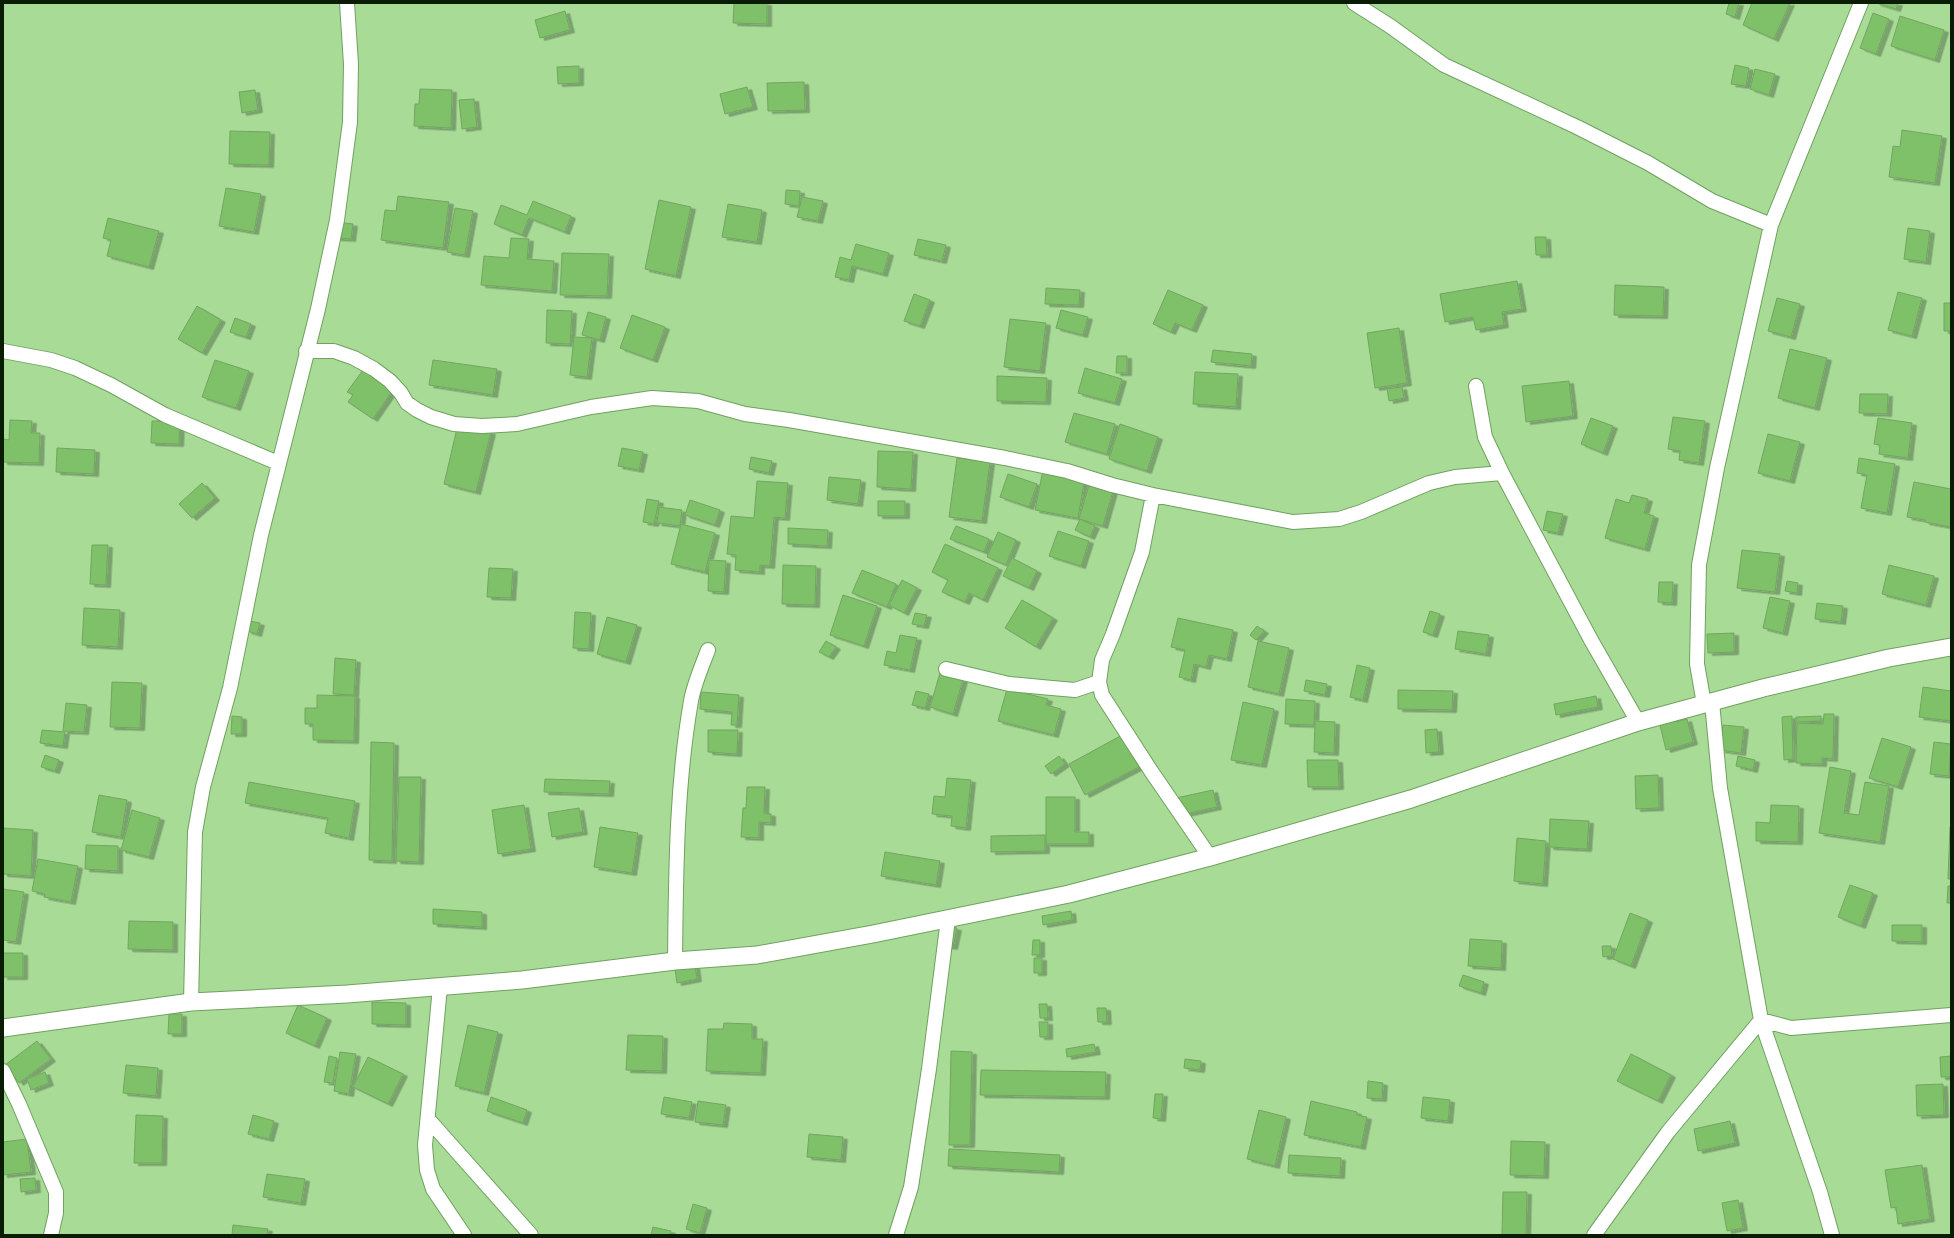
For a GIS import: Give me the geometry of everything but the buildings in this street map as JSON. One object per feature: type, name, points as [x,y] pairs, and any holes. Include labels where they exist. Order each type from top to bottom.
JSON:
[{"type":"street","points":[[191,1002],[195,832],[203,787],[230,688],[278,463],[318,309],[337,220],[350,122],[351,64],[346,3]]},
{"type":"street","points":[[1354,3],[1390,26],[1444,65],[1577,127],[1648,163],[1712,201],[1771,225]]},
{"type":"street","points":[[1832,1235],[1820,1192],[1761,1020],[1720,788],[1708,703],[1697,664],[1699,566],[1716,468],[1771,225],[1861,3]]},
{"type":"street","points":[[3,351],[51,360],[75,368],[117,388],[165,415],[278,463]]},
{"type":"street","points":[[306,351],[334,351],[354,358],[374,369],[390,381],[401,392],[407,402],[417,410],[430,417],[454,424],[482,426],[517,424],[591,407],[652,398],[692,400],[745,414],[789,420],[1005,458],[1067,471],[1112,486],[1293,522],[1346,517],[1429,483],[1455,477],[1502,472]]},
{"type":"street","points":[[1476,386],[1485,437],[1591,640],[1638,722]]},
{"type":"street","points":[[1153,495],[1142,552],[1113,634],[1102,660],[1100,682],[1102,695],[1151,771],[1210,857]]},
{"type":"street","points":[[3,1028],[191,1002],[347,994],[522,980],[675,961],[757,955],[948,919],[1070,894],[1210,857],[1411,799],[1638,722],[1708,703],[1889,658],[1951,647]]},
{"type":"street","points":[[675,961],[676,884],[682,780],[691,700],[708,650]]},
{"type":"street","points":[[946,669],[1009,684],[1075,690],[1100,682]]},
{"type":"street","points":[[896,1235],[911,1187],[929,1070],[948,919]]},
{"type":"street","points":[[440,986],[425,1145],[427,1170],[433,1189],[464,1235]]},
{"type":"street","points":[[1761,1020],[1791,1028],[1951,1015]]},
{"type":"street","points":[[1594,1235],[1668,1132],[1761,1020]]},
{"type":"street","points":[[3,1071],[19,1104],[56,1192],[56,1213],[51,1235]]},
{"type":"street","points":[[428,1119],[531,1235]]}]
